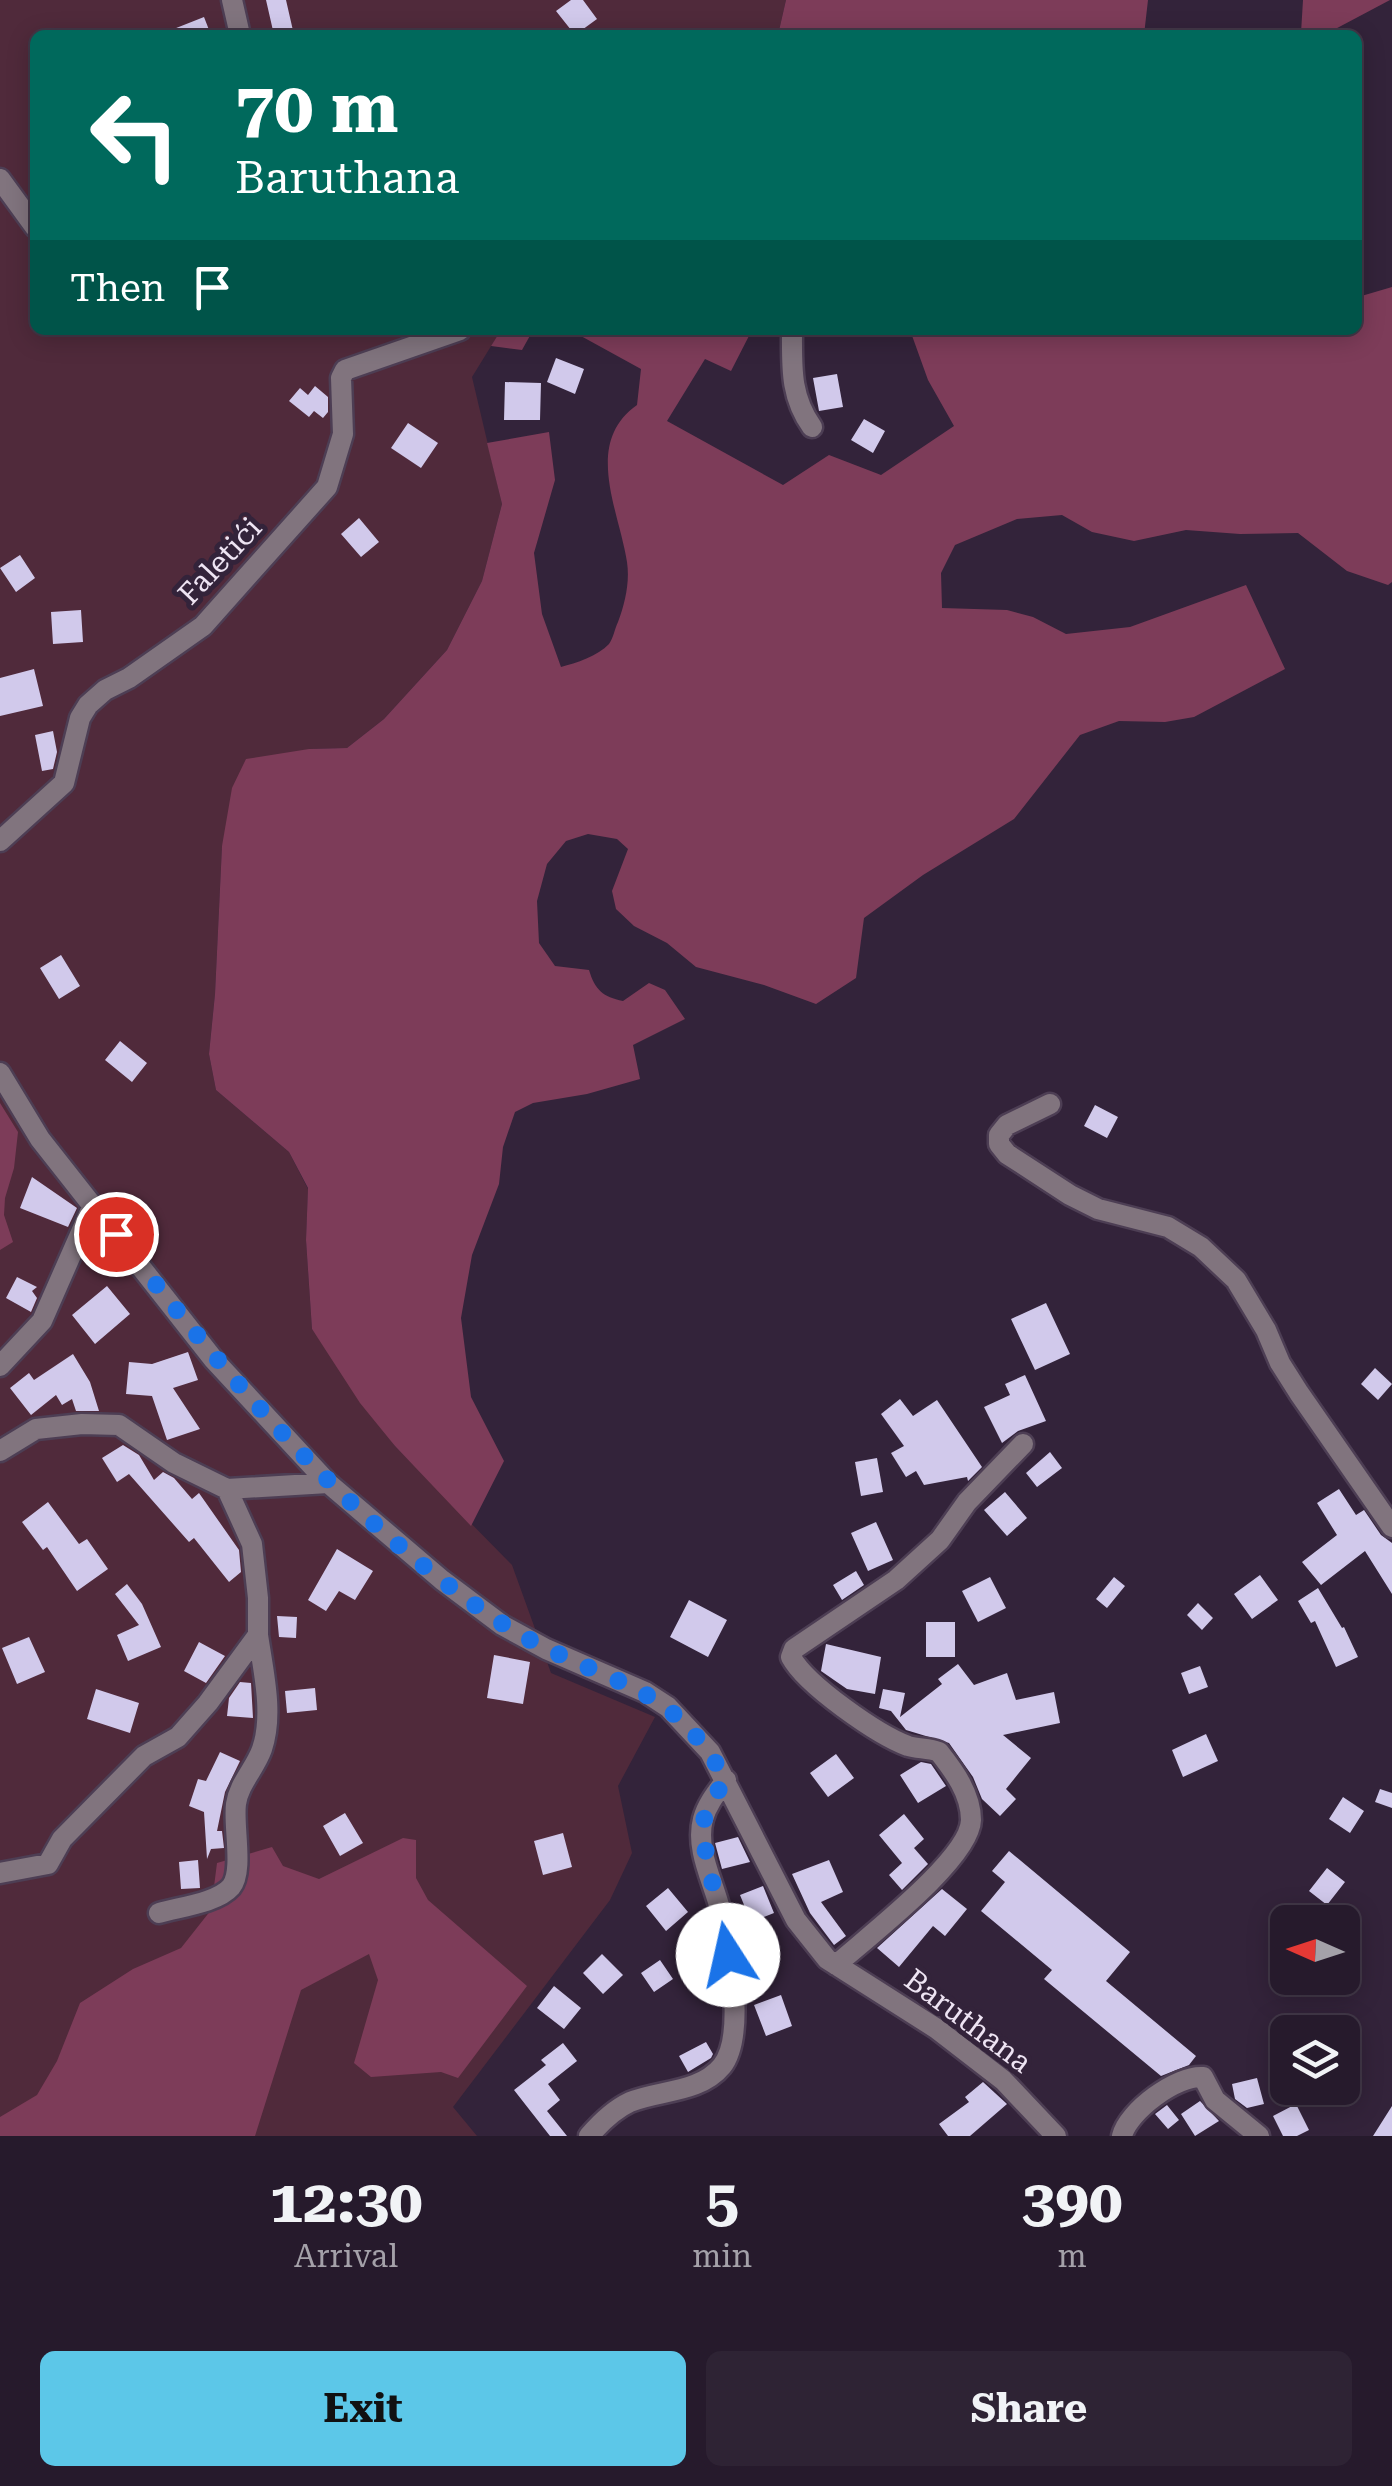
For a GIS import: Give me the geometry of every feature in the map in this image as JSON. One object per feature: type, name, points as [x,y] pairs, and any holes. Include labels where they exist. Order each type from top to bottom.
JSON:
[{"type":"street","points":[[232,0],[239,30]]},
{"type":"street","points":[[0,179],[30,220]]},
{"type":"street","name":"Faletići","points":[[0,842],[64,783],[80,718],[88,705],[203,626],[328,487],[343,434],[341,378],[345,370],[446,335]]},
{"type":"street","points":[[792,335],[792,386],[799,408],[812,427]]},
{"type":"street","name":"Baruthana","points":[[0,1073],[40,1139],[214,1360],[328,1483],[442,1580],[502,1624],[646,1692],[695,1732],[726,1780],[796,1920],[827,1959],[937,2029],[1004,2080],[1056,2136]]},
{"type":"street","points":[[1050,1104],[1007,1125],[999,1135],[999,1144],[1070,1196],[1098,1209],[1168,1226],[1201,1247],[1236,1280],[1266,1330],[1280,1363],[1392,1527]]},
{"type":"street","points":[[0,1366],[42,1321],[93,1205]]},
{"type":"street","points":[[0,1451],[36,1429],[119,1425],[174,1464],[227,1488],[328,1483]]},
{"type":"street","points":[[836,1965],[948,1864],[971,1822],[966,1794],[939,1752],[910,1746],[813,1686],[791,1656],[794,1648],[896,1580],[940,1540],[967,1502],[1022,1444]]},
{"type":"street","points":[[160,1913],[224,1892],[234,1884],[238,1870],[236,1802],[242,1783],[263,1748],[266,1731],[252,1544],[227,1488]]},
{"type":"street","points":[[0,1873],[48,1864],[62,1839],[144,1756],[178,1737],[258,1635]]},
{"type":"street","points":[[590,2136],[604,2118],[631,2102],[696,2084],[722,2067],[731,2045],[734,2018],[730,1974],[702,1834],[711,1800],[726,1780]]},
{"type":"street","points":[[1122,2136],[1125,2123],[1135,2111],[1176,2084],[1196,2076],[1203,2078],[1216,2100],[1259,2136]]},
{"type":"shaded area","points":[[0,0],[786,0],[779,30],[30,30],[30,335],[498,335],[472,377],[502,504],[482,581],[447,650],[384,719],[347,748],[309,749],[222,846],[209,1054],[216,1090],[289,1152],[308,1189],[306,1240],[312,1329],[395,1446],[512,1565],[551,1673],[655,1717],[618,1786],[632,1853],[610,1900],[453,2107],[477,2136],[0,2136]]},
{"type":"shaded area","points":[[786,0],[1148,0],[1145,30],[779,30]]},
{"type":"shaded area","points":[[1303,0],[1390,0],[1333,30],[1301,30]]},
{"type":"shaded area","points":[[1392,287],[1392,582],[1388,585],[1347,571],[1298,533],[1186,530],[1134,541],[1092,532],[1062,515],[1017,519],[955,545],[941,573],[942,608],[1007,610],[1033,617],[1066,634],[1130,627],[1246,585],[1285,669],[1194,717],[1165,722],[1119,721],[1080,735],[1014,819],[923,875],[864,918],[856,978],[816,1004],[696,967],[667,943],[634,926],[616,909],[612,891],[628,849],[617,839],[588,834],[566,841],[547,864],[537,901],[539,943],[555,966],[589,970],[601,992],[623,1001],[649,983],[665,990],[685,1019],[633,1045],[640,1079],[587,1094],[533,1103],[515,1112],[503,1147],[499,1184],[472,1255],[461,1318],[471,1397],[504,1461],[471,1526],[360,1403],[312,1329],[306,1240],[308,1188],[289,1152],[216,1090],[209,1054],[222,846],[232,788],[246,759],[309,749],[347,748],[384,719],[447,650],[482,581],[502,504],[487,443],[549,432],[555,480],[534,553],[542,614],[561,667],[593,655],[609,644],[623,608],[628,577],[608,458],[621,421],[637,405],[641,369],[579,335],[749,335],[731,371],[705,359],[667,421],[783,485],[829,455],[881,475],[954,426],[928,380],[912,335],[1362,335],[1362,296]]},
{"type":"shaded area","points":[[498,335],[530,335],[522,350],[491,346]]},
{"type":"shaded area","points":[[0,1103],[18,1132],[4,1215],[13,1242],[0,1250]]},
{"type":"shaded area","points":[[403,1838],[416,1840],[416,1878],[428,1900],[527,1986],[458,2078],[441,2072],[371,2077],[354,2063],[378,1980],[369,1954],[301,1990],[255,2136],[0,2136],[0,2117],[37,2095],[57,2061],[80,2003],[133,1969],[181,1948],[211,1910],[217,1863],[272,1847],[283,1866],[319,1879]]},
{"type":"building","points":[[266,0],[286,0],[293,30],[273,30]]},
{"type":"building","points":[[571,0],[583,0],[597,19],[582,30],[571,30],[556,11]]},
{"type":"building","points":[[204,17],[209,30],[171,30]]},
{"type":"building","points":[[556,358],[584,369],[575,394],[547,382]]},
{"type":"building","points":[[837,374],[843,407],[819,411],[813,378]]},
{"type":"building","points":[[505,382],[541,383],[540,420],[504,420]]},
{"type":"building","points":[[315,386],[328,397],[328,412],[323,418],[314,411],[309,417],[289,401],[300,388],[308,395]]},
{"type":"building","points":[[864,419],[885,431],[873,453],[851,440]]},
{"type":"building","points":[[408,423],[438,443],[421,468],[391,448]]},
{"type":"building","points":[[359,518],[379,542],[361,557],[341,534]]},
{"type":"building","points":[[20,555],[35,578],[16,592],[0,568]]},
{"type":"building","points":[[81,610],[83,642],[53,644],[51,612]]},
{"type":"building","points":[[34,669],[43,706],[0,716],[0,678]]},
{"type":"building","points":[[53,731],[57,752],[53,769],[42,771],[35,735]]},
{"type":"building","points":[[61,955],[80,986],[59,999],[40,968]]},
{"type":"building","points":[[120,1041],[147,1063],[132,1082],[105,1060]]},
{"type":"building","points":[[1095,1105],[1118,1117],[1107,1138],[1084,1126]]},
{"type":"building","points":[[32,1177],[77,1208],[68,1227],[20,1208]]},
{"type":"building","points":[[17,1277],[37,1287],[32,1291],[37,1298],[31,1312],[6,1298]]},
{"type":"building","points":[[107,1286],[130,1314],[95,1344],[72,1315]]},
{"type":"building","points":[[1046,1303],[1070,1354],[1035,1370],[1011,1319]]},
{"type":"building","points":[[188,1352],[198,1380],[173,1388],[200,1429],[167,1440],[152,1396],[126,1394],[129,1362],[152,1364]]},
{"type":"building","points":[[73,1354],[90,1382],[99,1411],[76,1411],[72,1399],[62,1405],[56,1395],[31,1415],[10,1388],[29,1373],[34,1380]]},
{"type":"building","points":[[1375,1368],[1392,1384],[1378,1400],[1361,1384]]},
{"type":"building","points":[[1025,1375],[1046,1421],[1018,1431],[1002,1443],[984,1407],[1010,1395],[1005,1384]]},
{"type":"building","points":[[900,1399],[913,1416],[937,1400],[982,1467],[968,1481],[967,1477],[924,1485],[916,1471],[906,1477],[891,1453],[904,1446],[881,1414]]},
{"type":"building","points":[[123,1445],[139,1455],[154,1480],[163,1472],[174,1478],[192,1499],[199,1493],[239,1550],[241,1572],[229,1582],[194,1538],[189,1542],[129,1474],[117,1482],[102,1458]]},
{"type":"building","points":[[1050,1452],[1062,1468],[1037,1487],[1026,1473]]},
{"type":"building","points":[[877,1458],[883,1492],[861,1496],[855,1462]]},
{"type":"building","points":[[1339,1489],[1356,1515],[1364,1510],[1381,1535],[1392,1543],[1392,1594],[1365,1551],[1321,1585],[1302,1562],[1337,1535],[1317,1503]]},
{"type":"building","points":[[1005,1492],[1027,1518],[1007,1536],[984,1510]]},
{"type":"building","points":[[48,1502],[79,1544],[87,1539],[108,1569],[77,1591],[47,1547],[43,1550],[22,1522]]},
{"type":"building","points":[[876,1522],[893,1560],[868,1571],[851,1533]]},
{"type":"building","points":[[337,1549],[373,1571],[355,1600],[339,1591],[326,1611],[308,1600]]},
{"type":"building","points":[[856,1571],[864,1585],[842,1600],[833,1585]]},
{"type":"building","points":[[1260,1575],[1278,1600],[1252,1619],[1234,1594]]},
{"type":"building","points":[[990,1577],[1006,1608],[978,1622],[962,1591]]},
{"type":"building","points":[[1114,1577],[1125,1586],[1107,1608],[1096,1599]]},
{"type":"building","points":[[127,1584],[142,1604],[161,1647],[128,1661],[117,1635],[139,1625],[115,1594]]},
{"type":"building","points":[[1318,1588],[1358,1657],[1336,1667],[1315,1621],[1311,1623],[1298,1601]]},
{"type":"building","points":[[689,1600],[727,1620],[708,1657],[670,1637]]},
{"type":"building","points":[[1198,1603],[1213,1618],[1202,1630],[1187,1615]]},
{"type":"building","points":[[277,1616],[297,1617],[296,1638],[279,1637]]},
{"type":"building","points":[[926,1622],[955,1622],[955,1657],[926,1657]]},
{"type":"building","points":[[29,1637],[45,1672],[17,1684],[2,1648]]},
{"type":"building","points":[[199,1642],[225,1656],[206,1683],[184,1671]]},
{"type":"building","points":[[826,1644],[881,1657],[875,1694],[847,1689],[821,1671]]},
{"type":"building","points":[[494,1655],[530,1662],[523,1704],[487,1698]]},
{"type":"building","points":[[958,1664],[974,1685],[1007,1673],[1016,1700],[1054,1692],[1060,1723],[1003,1735],[1031,1758],[1006,1789],[1016,1799],[1000,1816],[982,1799],[973,1777],[949,1743],[906,1730],[891,1711],[879,1708],[883,1689],[905,1693],[900,1717],[942,1684],[938,1679]]},
{"type":"building","points":[[1200,1666],[1208,1687],[1189,1694],[1181,1673]]},
{"type":"building","points":[[240,1682],[251,1683],[253,1718],[227,1716],[229,1698]]},
{"type":"building","points":[[315,1688],[317,1710],[287,1713],[285,1691]]},
{"type":"building","points":[[96,1689],[139,1703],[130,1733],[87,1719]]},
{"type":"building","points":[[1206,1734],[1218,1761],[1183,1777],[1172,1750]]},
{"type":"building","points":[[220,1752],[240,1761],[225,1792],[217,1831],[222,1831],[224,1848],[211,1849],[207,1859],[204,1812],[189,1806],[198,1779],[206,1781]]},
{"type":"building","points":[[836,1754],[854,1778],[828,1797],[810,1773]]},
{"type":"building","points":[[921,1762],[931,1764],[946,1786],[918,1803],[900,1775]]},
{"type":"building","points":[[1380,1789],[1392,1793],[1392,1808],[1375,1802]]},
{"type":"building","points":[[1343,1797],[1364,1811],[1350,1833],[1329,1819]]},
{"type":"building","points":[[345,1813],[363,1843],[340,1856],[323,1826]]},
{"type":"building","points":[[904,1814],[924,1839],[914,1848],[928,1864],[902,1890],[889,1875],[902,1863],[879,1835]]},
{"type":"building","points":[[563,1833],[572,1867],[543,1875],[534,1841]]},
{"type":"building","points":[[738,1837],[750,1862],[722,1869],[715,1843]]},
{"type":"building","points":[[1009,1851],[1130,1952],[1106,1981],[1196,2056],[1189,2065],[1161,2076],[1044,1979],[1052,1970],[981,1911],[1005,1882],[992,1871]]},
{"type":"building","points":[[198,1860],[200,1888],[181,1889],[179,1862]]},
{"type":"building","points":[[829,1860],[843,1892],[821,1902],[846,1936],[834,1945],[810,1913],[792,1874]]},
{"type":"building","points":[[1327,1868],[1345,1882],[1327,1905],[1309,1891]]},
{"type":"building","points":[[763,1886],[774,1913],[751,1922],[740,1895]]},
{"type":"building","points":[[668,1888],[688,1912],[666,1931],[646,1906]]},
{"type":"building","points":[[942,1889],[967,1909],[945,1936],[933,1926],[899,1967],[877,1948]]},
{"type":"building","points":[[602,1954],[623,1975],[603,1994],[583,1973]]},
{"type":"building","points":[[660,1960],[673,1979],[654,1992],[641,1973]]},
{"type":"building","points":[[554,1986],[581,2008],[564,2029],[537,2008]]},
{"type":"building","points":[[781,1995],[792,2026],[766,2036],[754,2005]]},
{"type":"building","points":[[706,2042],[713,2054],[711,2058],[688,2072],[679,2056]]},
{"type":"building","points":[[563,2043],[577,2061],[548,2084],[560,2100],[547,2111],[567,2136],[550,2136],[514,2090],[546,2065],[541,2060]]},
{"type":"building","points":[[1257,2078],[1264,2104],[1247,2108],[1235,2099],[1232,2084]]},
{"type":"building","points":[[983,2082],[1007,2104],[970,2136],[948,2136],[939,2124],[969,2102],[965,2097]]},
{"type":"building","points":[[1200,2101],[1219,2121],[1195,2136],[1181,2114]]},
{"type":"building","points":[[1167,2105],[1179,2120],[1168,2129],[1155,2114]]},
{"type":"building","points":[[1296,2105],[1309,2130],[1297,2136],[1283,2136],[1273,2116]]},
{"type":"building","points":[[1392,2106],[1392,2136],[1373,2136]]},
{"type":"route","points":[[116,1234],[214,1360],[328,1483],[442,1580],[502,1624],[646,1692],[695,1732],[726,1780],[711,1800],[702,1834],[728,1955]]}]
